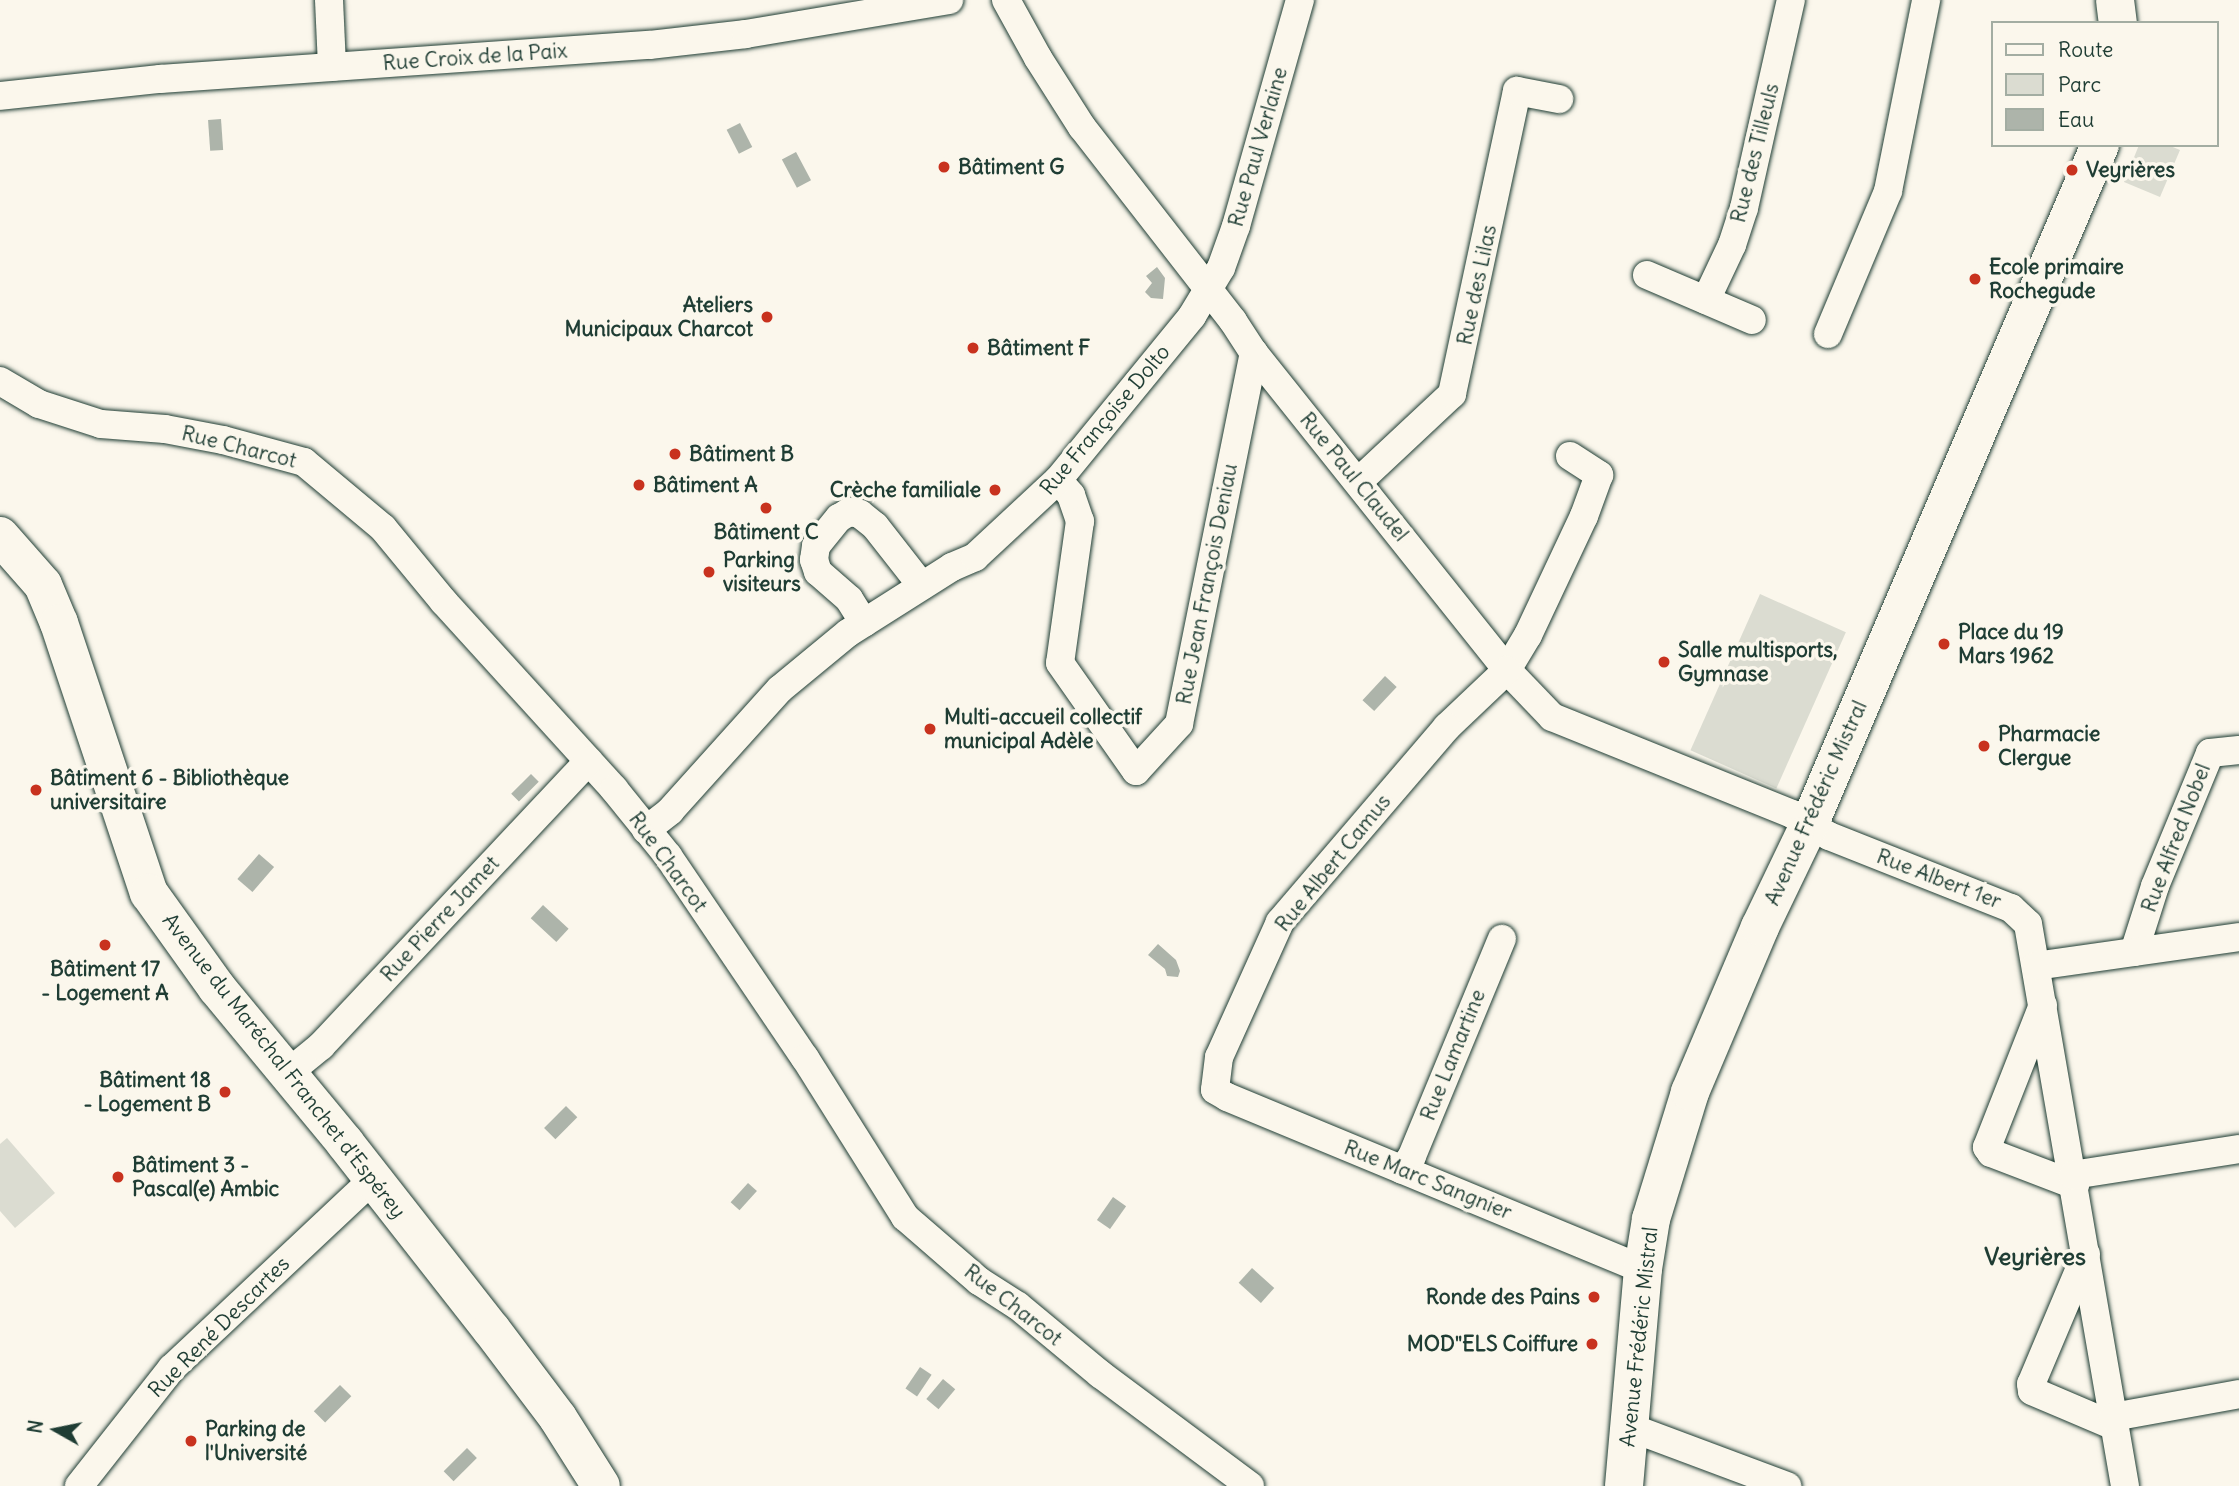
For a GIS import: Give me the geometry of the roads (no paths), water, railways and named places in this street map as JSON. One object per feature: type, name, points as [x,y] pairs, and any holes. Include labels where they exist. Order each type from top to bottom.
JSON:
[{"type":"street","points":[[329,0],[332,67]]},
{"type":"street","name":"Rue Croix de la Paix","points":[[0,96],[160,79],[650,45],[746,34],[948,0]]},
{"type":"street","name":"Rue Paul Claudel","points":[[1006,0],[1082,127],[1209,290],[1254,353],[1507,670],[1552,717],[1792,814],[1809,825]]},
{"type":"street","name":"Rue Paul Verlaine","points":[[1209,290],[1221,268],[1236,226],[1300,0]]},
{"type":"street","name":"Rue des Tilleuls","points":[[1706,300],[1732,244],[1744,208],[1791,0]]},
{"type":"street","points":[[1828,334],[1888,191],[1926,0]]},
{"type":"street","points":[[2115,0],[2118,21]]},
{"type":"street","name":"Rue des Lilas","points":[[1358,482],[1452,394],[1517,91],[1559,99]]},
{"type":"street","name":"Avenue Frédéric Mistral","points":[[1625,1486],[1643,1269],[1663,1173],[1690,1092],[1760,927],[1809,825],[2099,147]]},
{"type":"street","points":[[1647,275],[1752,320]]},
{"type":"street","name":"Rue Françoise Dolto","points":[[646,830],[670,811],[780,689],[864,623],[922,586],[975,557],[1058,480],[1192,316],[1209,290]]},
{"type":"street","name":"Rue Jean François Deniau","points":[[1058,480],[1072,495],[1080,521],[1060,663],[1136,771],[1180,724],[1254,353]]},
{"type":"street","name":"Rue Charcot","points":[[0,381],[39,404],[101,424],[165,429],[304,462],[383,528],[444,602],[589,761],[646,830],[805,1058],[905,1217],[979,1281],[1018,1306],[1100,1374],[1247,1485]]},
{"type":"street","name":"Rue Albert Camus","points":[[1215,1090],[1219,1057],[1280,922],[1447,727],[1507,670],[1556,576],[1599,475],[1570,456]]},
{"type":"street","points":[[864,623],[849,599],[818,572],[814,560],[816,546],[839,518],[849,512],[860,514],[875,526],[922,586]]},
{"type":"street","name":"Avenue du Maréchal Franchet d'Espérey","points":[[0,536],[43,585],[59,623],[149,893],[217,988],[446,1270],[558,1418],[601,1486]]},
{"type":"street","name":"Rue Alfred Nobel","points":[[2134,952],[2155,886],[2210,753],[2239,750]]},
{"type":"street","name":"Rue Pierre Jamet","points":[[288,1073],[321,1046],[589,761]]},
{"type":"street","name":"Rue Albert 1er","points":[[1809,825],[1829,836],[2011,908],[2028,924],[2125,1486]]},
{"type":"street","points":[[2036,966],[2239,937]]},
{"type":"street","name":"Rue Lamartine","points":[[1402,1170],[1412,1156],[1502,939]]},
{"type":"street","points":[[2043,1004],[1987,1147],[1992,1153],[2074,1180],[2239,1149]]},
{"type":"street","name":"Rue Marc Sangnier","points":[[1215,1090],[1643,1269]]},
{"type":"street","name":"Rue René Descartes","points":[[79,1486],[172,1368],[372,1180]]},
{"type":"street","points":[[2086,1254],[2031,1384],[2032,1391],[2114,1421],[2239,1394]]},
{"type":"street","points":[[1629,1427],[1787,1486]]},
{"type":"water","points":[[221,119],[223,150],[210,151],[208,120]]},
{"type":"water","points":[[740,123],[752,147],[739,154],[727,130]]},
{"type":"water","points":[[796,152],[811,180],[797,188],[782,160]]},
{"type":"water","points":[[1157,267],[1165,278],[1163,299],[1151,298],[1145,292],[1152,283],[1146,276]]},
{"type":"water","points":[[1385,676],[1397,687],[1374,711],[1362,700]]},
{"type":"water","points":[[531,774],[539,782],[519,802],[511,794]]},
{"type":"water","points":[[259,854],[274,867],[252,892],[237,879]]},
{"type":"water","points":[[543,905],[569,929],[556,942],[531,918]]},
{"type":"water","points":[[1158,944],[1176,960],[1180,971],[1178,977],[1167,976],[1165,969],[1148,955]]},
{"type":"water","points":[[566,1106],[577,1117],[555,1139],[544,1128]]},
{"type":"water","points":[[748,1183],[757,1191],[740,1210],[731,1202]]},
{"type":"water","points":[[1113,1197],[1126,1206],[1110,1229],[1097,1220]]},
{"type":"water","points":[[1252,1268],[1274,1288],[1261,1303],[1239,1283]]},
{"type":"water","points":[[920,1367],[932,1375],[917,1396],[905,1389]]},
{"type":"water","points":[[943,1379],[955,1389],[939,1409],[926,1399]]},
{"type":"water","points":[[340,1385],[351,1396],[325,1422],[314,1411]]},
{"type":"water","points":[[467,1448],[477,1458],[454,1481],[444,1471]]},
{"type":"place","name":"Bâtiment G","points":[[944,167]]},
{"type":"place","name":"Veyrières","points":[[2072,170]]},
{"type":"place","name":"Ecole primaire Rochegude","points":[[1975,279]]},
{"type":"place","name":"Ateliers Municipaux Charcot","points":[[767,317]]},
{"type":"place","name":"Bâtiment F","points":[[973,348]]},
{"type":"place","name":"Bâtiment B","points":[[675,454]]},
{"type":"place","name":"Bâtiment A","points":[[639,485]]},
{"type":"place","name":"Crèche familiale","points":[[995,490]]},
{"type":"place","name":"Bâtiment C","points":[[766,508]]},
{"type":"place","name":"Parking visiteurs","points":[[709,572]]},
{"type":"place","name":"Place du 19 Mars 1962","points":[[1944,644]]},
{"type":"place","name":"Salle multisports, Gymnase","points":[[1664,662]]},
{"type":"place","name":"Multi-accueil collectif municipal Adèle","points":[[930,729]]},
{"type":"place","name":"Pharmacie Clergue","points":[[1984,746]]},
{"type":"place","name":"Bâtiment 6 - Bibliothèque universitaire","points":[[36,790]]},
{"type":"place","name":"Bâtiment 17 - Logement A","points":[[105,945]]},
{"type":"place","name":"Bâtiment 18 - Logement B","points":[[225,1092]]},
{"type":"place","name":"Bâtiment 3 - Pascal(e) Ambic","points":[[118,1177]]},
{"type":"place","name":"Ronde des Pains","points":[[1594,1297]]},
{"type":"place","name":"MOD\"ELS Coiffure","points":[[1592,1344]]},
{"type":"place","name":"Parking de l'Université","points":[[191,1441]]},
{"type":"district","name":"Veyrières","points":[[2035,1257]]}]
